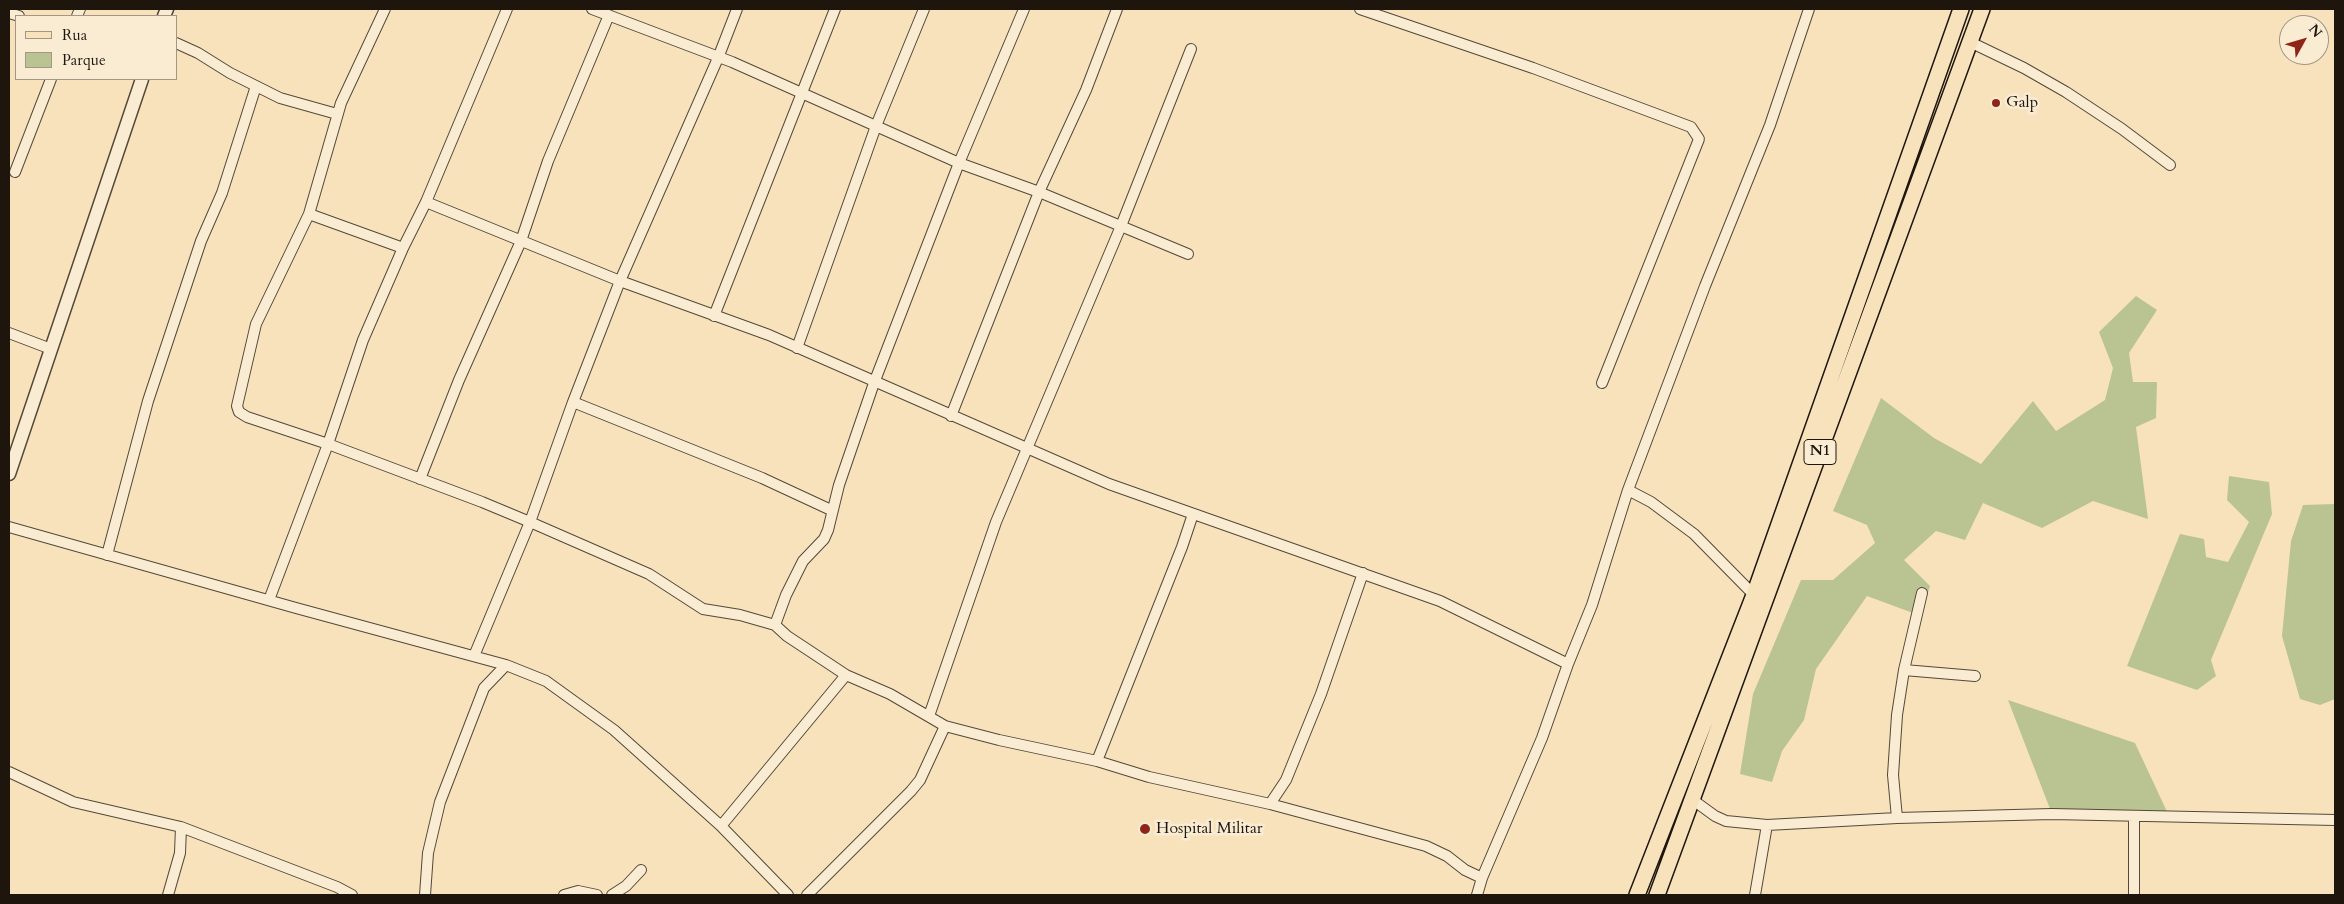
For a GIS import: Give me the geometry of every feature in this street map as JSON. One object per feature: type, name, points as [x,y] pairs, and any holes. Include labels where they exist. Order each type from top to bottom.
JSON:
[{"type":"main road","name":"N1","points":[[1637,895],[1754,595],[1961,9]]},
{"type":"main road","name":"N1","points":[[1657,895],[1982,9]]},
{"type":"street","points":[[385,9],[337,114],[309,214],[256,324],[237,406],[239,412],[247,417],[328,444],[530,522],[649,574],[703,609],[740,615],[774,625],[787,636],[846,675],[890,694],[945,726],[1096,761],[1149,777],[1270,804],[1426,846],[1447,856],[1465,870],[1482,878]]},
{"type":"street","points":[[269,600],[328,444],[363,340],[402,248],[426,202],[508,9]]},
{"type":"street","points":[[592,9],[803,93],[959,163],[1039,192],[1188,254]]},
{"type":"street","points":[[474,656],[530,522],[573,402],[620,281],[718,58],[736,9]]},
{"type":"street","points":[[714,316],[835,9]]},
{"type":"street","points":[[797,348],[876,126],[924,9]]},
{"type":"street","points":[[774,625],[803,561],[824,539],[831,510],[874,383],[959,163],[1024,9]]},
{"type":"street","points":[[951,416],[1039,192],[1086,90],[1117,9]]},
{"type":"street","points":[[1360,9],[1534,68],[1691,127],[1699,139],[1602,383]]},
{"type":"street","points":[[1477,895],[1482,878],[1542,738],[1568,664],[1592,605],[1628,490],[1705,286],[1770,125],[1809,9]]},
{"type":"street","points":[[420,479],[459,380],[498,296],[521,240],[548,161],[609,16]]},
{"type":"street","points":[[1970,42],[2024,68],[2066,92],[2122,129],[2170,165]]},
{"type":"street","points":[[178,44],[256,86],[298,104],[337,114]]},
{"type":"street","points":[[929,716],[977,573],[1027,448],[1121,226],[1191,49]]},
{"type":"street","points":[[15,172],[51,80]]},
{"type":"street","points":[[9,474],[142,80]]},
{"type":"street","points":[[107,554],[148,401],[202,241],[222,193],[256,86]]},
{"type":"street","points":[[426,202],[620,281],[769,336],[1109,484],[1440,601],[1568,664]]},
{"type":"street","points":[[309,214],[402,248]]},
{"type":"street","points":[[9,333],[51,349]]},
{"type":"street","points":[[573,402],[762,478],[831,510]]},
{"type":"street","points":[[1628,490],[1651,502],[1694,534],[1754,595]]},
{"type":"street","points":[[1096,761],[1182,547],[1193,514]]},
{"type":"street","points":[[9,527],[506,665],[546,681],[614,730],[721,826],[788,895]]},
{"type":"street","points":[[1270,804],[1286,780],[1318,702],[1363,574]]},
{"type":"street","points":[[1897,818],[1893,791],[1894,756],[1904,670],[1922,593]]},
{"type":"street","points":[[425,895],[428,852],[440,802],[484,688],[506,665]]},
{"type":"street","points":[[1904,670],[1975,676]]},
{"type":"street","points":[[721,826],[846,675]]},
{"type":"street","points":[[807,895],[920,780],[945,726]]},
{"type":"street","points":[[9,772],[73,802],[182,827],[337,887],[352,895]]},
{"type":"street","points":[[1693,800],[1715,816],[1726,821],[1767,825],[1897,818],[2052,814],[2335,820]]},
{"type":"street","points":[[2134,816],[2134,895]]},
{"type":"street","points":[[1756,895],[1767,825]]},
{"type":"street","points":[[168,895],[180,853],[182,827]]},
{"type":"street","points":[[612,895],[626,886],[641,870]]},
{"type":"street","points":[[564,895],[578,891],[597,895]]},
{"type":"green space","points":[[2136,296],[2157,310],[2129,353],[2133,382],[2157,382],[2156,418],[2136,427],[2148,519],[2093,501],[2042,528],[1983,503],[1965,540],[1936,531],[1904,560],[1930,586],[1921,616],[1867,596],[1816,669],[1804,720],[1782,751],[1772,782],[1740,774],[1753,694],[1801,580],[1833,580],[1875,543],[1867,525],[1833,511],[1881,398],[1934,438],[1981,464],[2033,401],[2056,431],[2105,400],[2113,368],[2099,332]]},
{"type":"green space","points":[[2229,476],[2269,482],[2272,514],[2211,660],[2216,676],[2197,690],[2127,666],[2180,534],[2204,539],[2206,557],[2228,562],[2249,522],[2227,500]]},
{"type":"green space","points":[[2335,504],[2335,699],[2320,705],[2300,699],[2282,636],[2291,541],[2303,505]]},
{"type":"green space","points":[[2008,700],[2135,743],[2169,816],[2052,814]]},
{"type":"place","name":"Galp","points":[[1996,103]]},
{"type":"place","name":"Hospital Militar","points":[[1145,829]]}]
